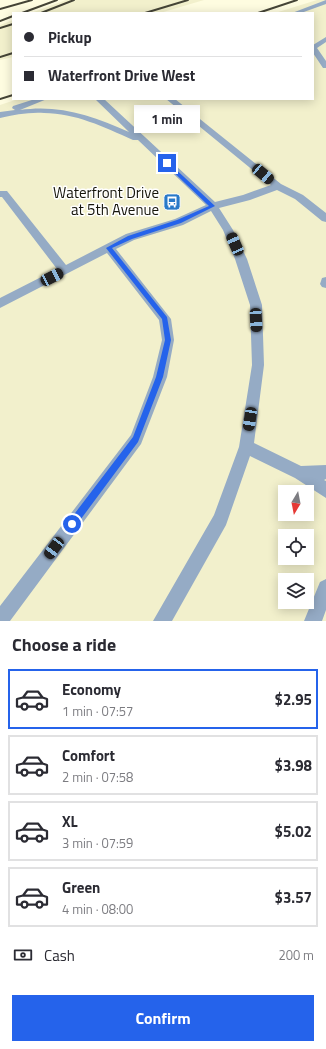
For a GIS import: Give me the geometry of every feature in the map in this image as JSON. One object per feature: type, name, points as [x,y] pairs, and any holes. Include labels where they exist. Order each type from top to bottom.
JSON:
[{"type":"street","points":[[298,12],[326,2]]},
{"type":"street","points":[[314,47],[326,39]]},
{"type":"street","points":[[314,49],[326,66]]},
{"type":"street","points":[[0,114],[40,100]]},
{"type":"street","points":[[100,100],[213,206],[228,230],[241,259],[256,305],[258,365],[246,447],[220,519],[162,621]]},
{"type":"street","points":[[171,100],[278,186],[299,198],[326,218]]},
{"type":"street","points":[[0,114],[43,110],[67,112],[86,117],[145,142]]},
{"type":"street","points":[[0,303],[130,237],[179,222],[213,206],[246,198],[278,186]]},
{"type":"street","points":[[0,194],[4,193],[64,270]]},
{"type":"street","points":[[0,620],[136,439],[160,377],[168,340],[165,319],[109,248]]},
{"type":"street","points":[[246,447],[300,473],[326,490]]},
{"type":"street","points":[[300,473],[326,472]]},
{"type":"street","points":[[313,621],[326,588]]},
{"type":"shaded area","points":[[66,0],[204,0],[163,12],[34,12]]},
{"type":"shaded area","points":[[317,0],[326,0],[326,621],[0,621],[0,105],[15,100],[314,100],[314,12],[278,12]]},
{"type":"shaded area","points":[[12,20],[12,57],[0,60],[0,25]]},
{"type":"railway","points":[[0,9],[32,0]]},
{"type":"railway","points":[[25,12],[57,0]]},
{"type":"railway","points":[[44,12],[74,0]]},
{"type":"railway","points":[[148,12],[188,0]]},
{"type":"railway","points":[[261,12],[297,0]]},
{"type":"railway","points":[[0,21],[12,16]]},
{"type":"railway","points":[[0,28],[12,24]]},
{"type":"railway","points":[[0,57],[12,53]]},
{"type":"railway","points":[[0,99],[12,95]]},
{"type":"place","name":"Waterfront Drive at 5th Avenue","points":[[172,202]]},
{"type":"route","points":[[72,524],[136,439],[160,377],[168,340],[165,319],[109,248],[130,237],[179,222],[213,206],[167,163]]}]
